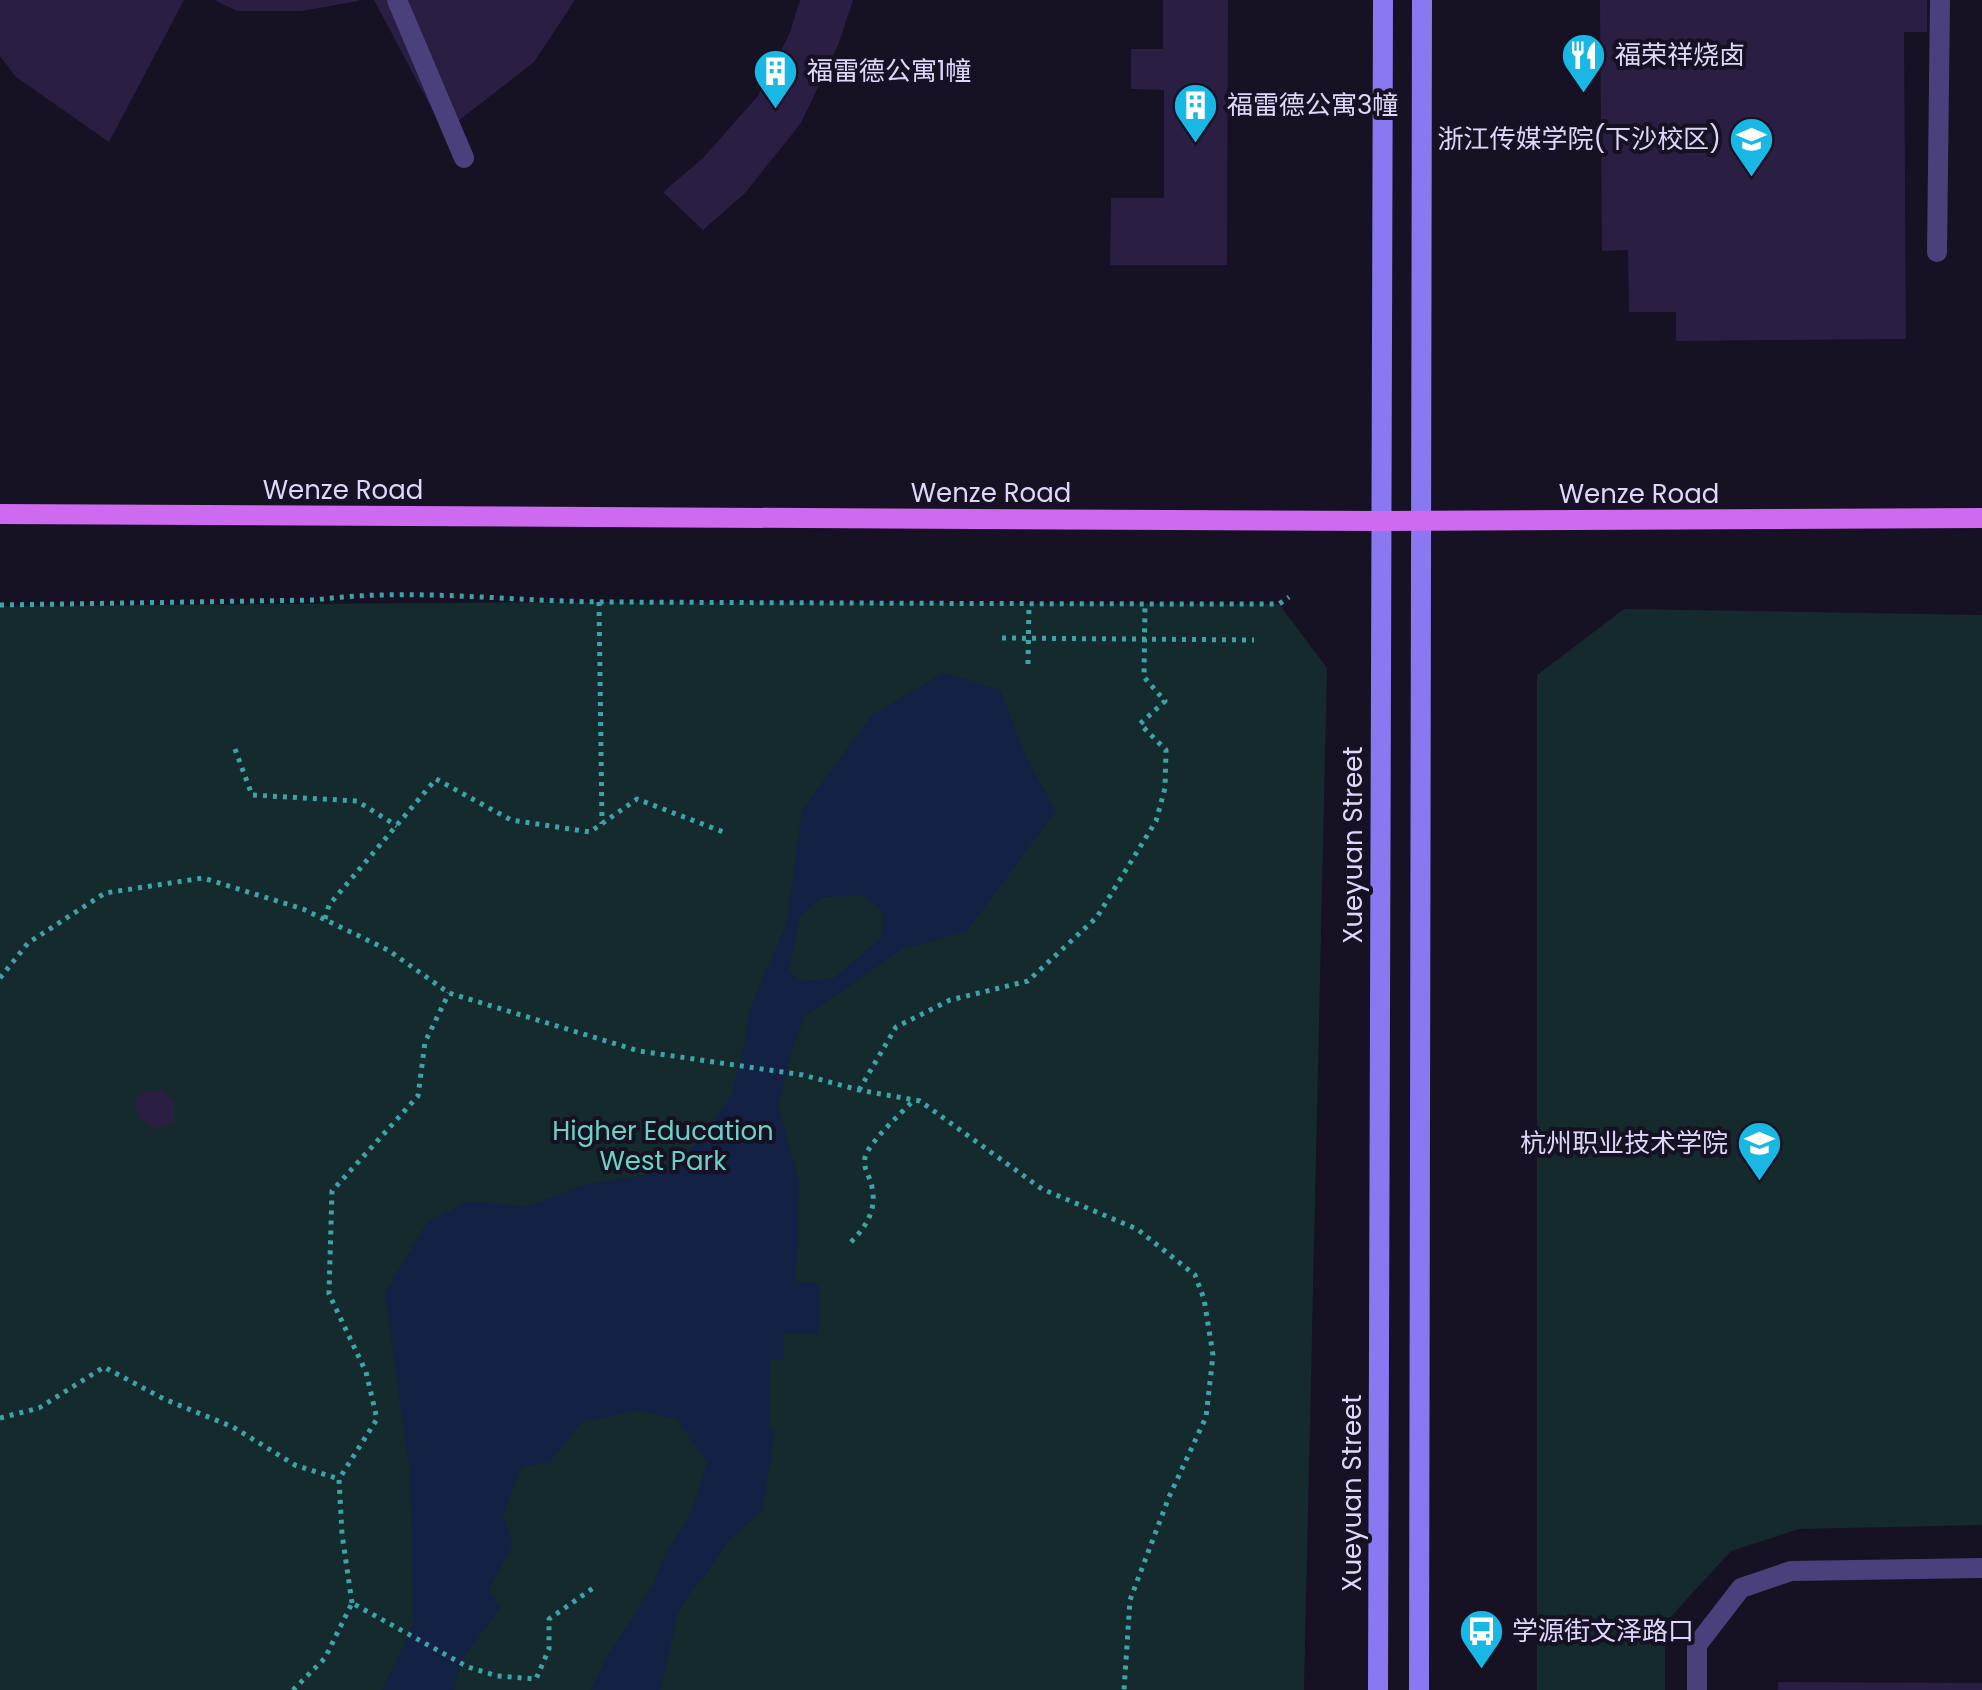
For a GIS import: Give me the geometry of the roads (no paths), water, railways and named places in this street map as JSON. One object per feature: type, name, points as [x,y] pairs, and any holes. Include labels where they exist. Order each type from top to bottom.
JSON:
[{"type":"main road","name":"Xueyuan Street","points":[[1378,1690],[1383,0]]},
{"type":"main road","points":[[1419,1690],[1422,0]]},
{"type":"main road","name":"Wenze Road","points":[[0,514],[1380,521],[1982,518]]},
{"type":"street","points":[[397,0],[464,158]]},
{"type":"street","points":[[1937,252],[1940,0]]},
{"type":"street","points":[[1697,1690],[1697,1645],[1741,1588],[1791,1571],[1982,1568]]},
{"type":"water","points":[[944,673],[1000,690],[1026,758],[1056,811],[966,932],[904,948],[805,1016],[794,1043],[778,1106],[799,1181],[796,1282],[819,1283],[819,1334],[784,1334],[784,1360],[769,1360],[769,1428],[775,1432],[762,1511],[726,1543],[687,1597],[678,1613],[660,1690],[591,1690],[691,1512],[707,1463],[677,1419],[636,1411],[582,1422],[549,1463],[522,1466],[503,1515],[513,1544],[489,1589],[500,1608],[460,1662],[454,1690],[382,1690],[414,1623],[410,1472],[385,1293],[428,1221],[470,1201],[527,1207],[583,1185],[668,1171],[703,1138],[731,1096],[749,1011],[787,922],[802,810],[873,714]],"holes":[[[865,896],[883,912],[882,937],[833,979],[801,981],[789,971],[800,916],[822,897]]]},
{"type":"place","name":"福荣祥烧卤","points":[[1584,94]]},
{"type":"place","name":"福雷德公寓1幢","points":[[776,110]]},
{"type":"place","name":"福雷德公寓3幢","points":[[1196,144]]},
{"type":"place","name":"浙江传媒学院(下沙校区)","points":[[1752,178]]},
{"type":"place","name":"杭州职业技术学院","points":[[1759,1182]]},
{"type":"place","name":"学源街文泽路口","points":[[1481,1670]]},
{"type":"park label","name":"Higher Education West Park","points":[[663,1146]]}]
